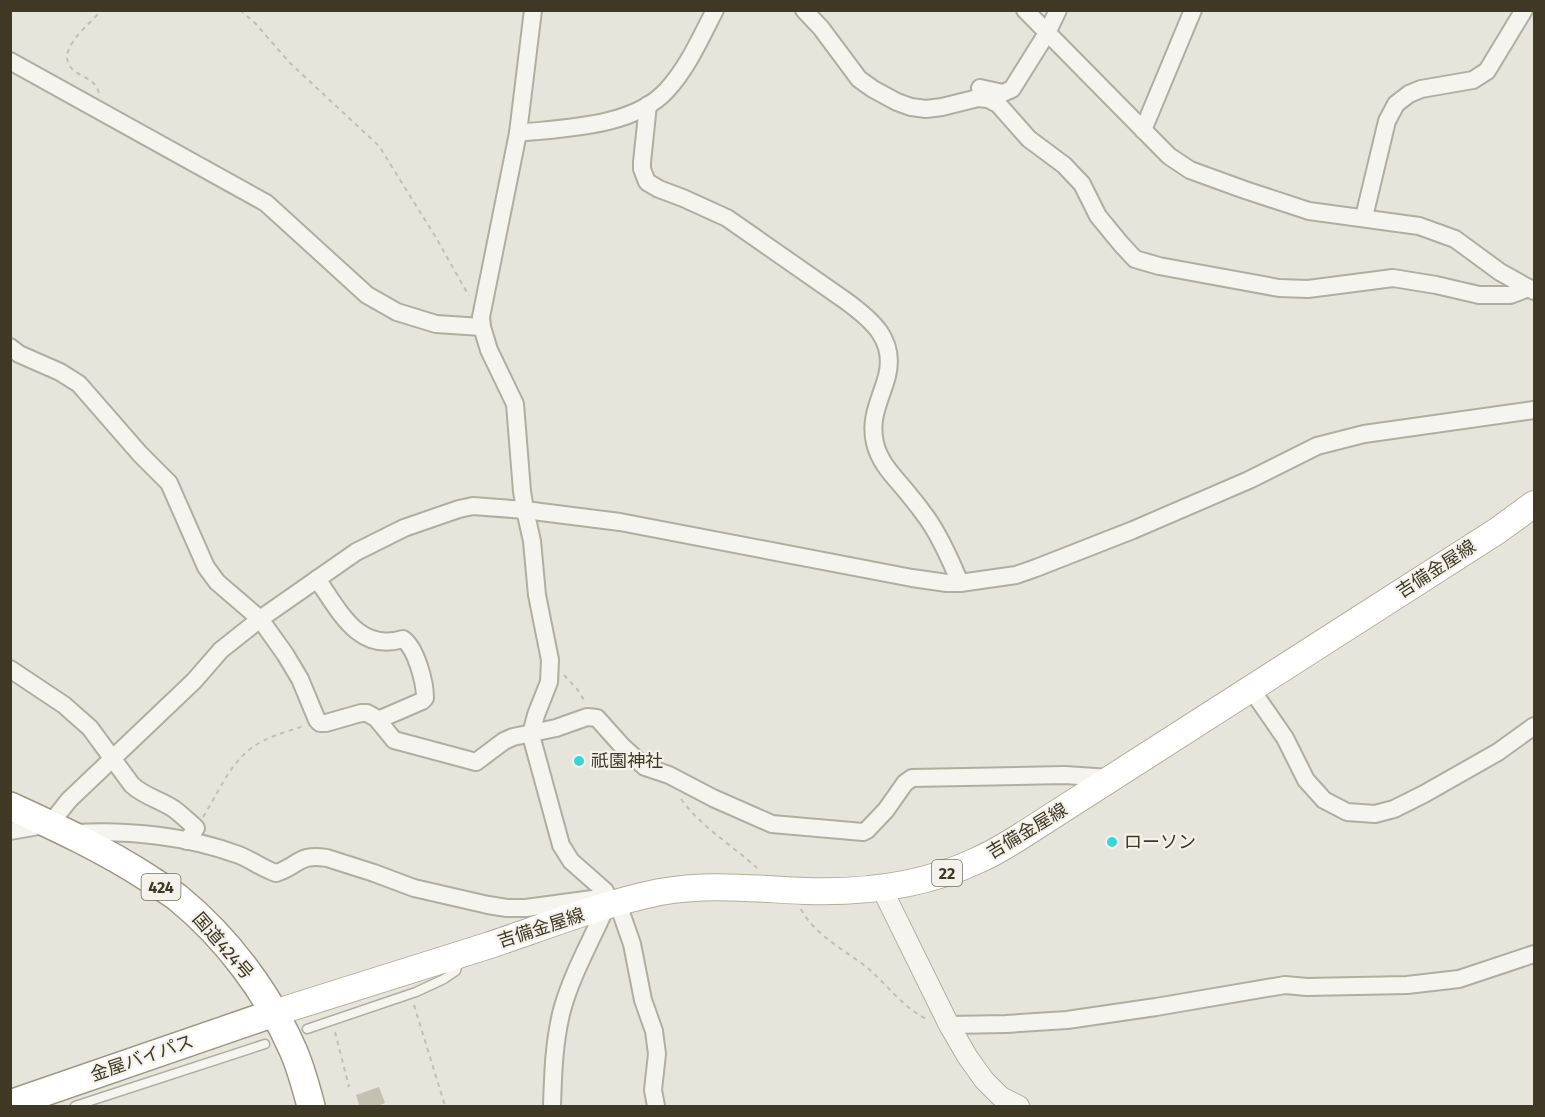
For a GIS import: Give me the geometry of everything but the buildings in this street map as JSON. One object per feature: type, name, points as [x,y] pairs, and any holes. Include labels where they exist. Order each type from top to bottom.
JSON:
[{"type":"highway","name":"国道424号","points":[[10,806],[121,860],[177,897],[192,910],[226,945],[274,1013],[294,1052],[311,1107]]},
{"type":"highway","name":"金屋バイパス","points":[[10,1104],[274,1013]]},
{"type":"main road","name":"吉備金屋線","points":[[274,1013],[455,957],[611,904],[661,892],[717,887],[844,891],[882,889],[937,876],[978,861],[1018,838],[1251,689],[1497,531],[1534,504]]},
{"type":"street","points":[[534,10],[518,133],[482,322],[489,350],[515,404],[525,510],[532,541],[537,595],[550,660],[549,682],[531,734],[561,845],[571,861],[605,891],[632,944],[643,1000],[654,1030],[657,1054],[653,1090],[656,1107]]},
{"type":"street","points":[[518,133],[592,126],[627,116],[648,105],[666,91],[685,67],[715,10]]},
{"type":"street","points":[[804,10],[821,28],[859,79],[904,105],[934,108],[982,98],[998,104],[1029,138],[1064,165],[1082,184],[1098,216],[1135,259],[1159,266],[1279,288],[1308,290],[1393,278],[1479,295],[1510,296],[1532,289]]},
{"type":"street","points":[[1025,10],[1169,156],[1190,170],[1309,211],[1419,226],[1455,239],[1500,272],[1532,289]]},
{"type":"street","points":[[958,102],[961,96],[969,90],[980,88],[1007,93],[1047,33],[1058,10]]},
{"type":"street","points":[[1143,130],[1193,10]]},
{"type":"street","points":[[1364,217],[1387,121],[1396,104],[1409,94],[1421,89],[1473,80],[1487,71],[1524,10]]},
{"type":"street","points":[[10,61],[267,203],[367,295],[398,312],[436,324],[482,322]]},
{"type":"street","points":[[648,105],[642,162],[647,182],[727,218],[846,301],[880,331],[886,342],[888,366],[876,408],[875,444],[886,468],[928,520],[953,564],[960,583]]},
{"type":"street","points":[[10,347],[19,354],[60,372],[79,384],[140,454],[169,483],[206,567],[217,582],[260,619],[300,679],[320,723],[361,713],[372,715],[390,736],[400,742],[476,762],[513,737],[556,728],[593,716],[645,766],[772,824],[863,832],[886,810],[905,783],[912,778],[1053,775],[1112,778]]},
{"type":"street","points":[[59,829],[69,800],[194,681],[221,650],[260,619],[356,552],[404,528],[436,516],[473,506],[620,522],[912,578],[960,583],[999,578],[1036,568],[1133,530],[1248,480],[1317,446],[1364,434],[1534,410]]},
{"type":"street","points":[[317,579],[355,630],[371,639],[383,642],[392,643],[403,639],[411,647],[423,683],[424,698],[422,701],[378,720]]},
{"type":"street","points":[[10,669],[64,705],[90,728],[137,789],[174,809],[192,834]]},
{"type":"street","points":[[1251,689],[1285,738],[1306,780],[1323,800],[1347,812],[1375,814],[1394,809],[1498,752],[1534,726]]},
{"type":"street","points":[[10,831],[59,829],[192,834],[276,873],[303,858],[319,857],[374,873],[414,888],[488,905],[526,908],[596,898],[611,904]]},
{"type":"street","points":[[882,889],[949,1025],[984,1080],[1001,1097],[1019,1107]]},
{"type":"street","points":[[552,1107],[555,1054],[562,1010],[577,971],[611,904]]},
{"type":"street","points":[[949,1025],[1066,1020],[1285,985],[1325,987],[1417,984],[1459,979],[1534,954]]},
{"type":"lane","points":[[307,1029],[410,994],[444,979],[456,971],[455,957]]},
{"type":"lane","points":[[75,1107],[265,1044]]},
{"type":"path","points":[[94,108],[99,96],[98,89],[91,81],[73,71],[66,56],[74,40],[102,10]]},
{"type":"path","points":[[240,10],[255,23],[290,63],[379,146],[435,236],[482,322]]},
{"type":"path","points":[[550,660],[582,696],[593,716]]},
{"type":"path","points":[[192,834],[230,770],[241,756],[262,741],[317,720]]},
{"type":"path","points":[[680,798],[710,830],[760,871]]},
{"type":"path","points":[[794,890],[801,910],[817,929],[869,970],[911,1010],[929,1020],[949,1025]]},
{"type":"path","points":[[410,994],[445,1107]]},
{"type":"path","points":[[332,1020],[349,1087]]},
{"type":"place","name":"祇園神社","points":[[579,761]]},
{"type":"place","name":"ローソン","points":[[1112,842]]}]
